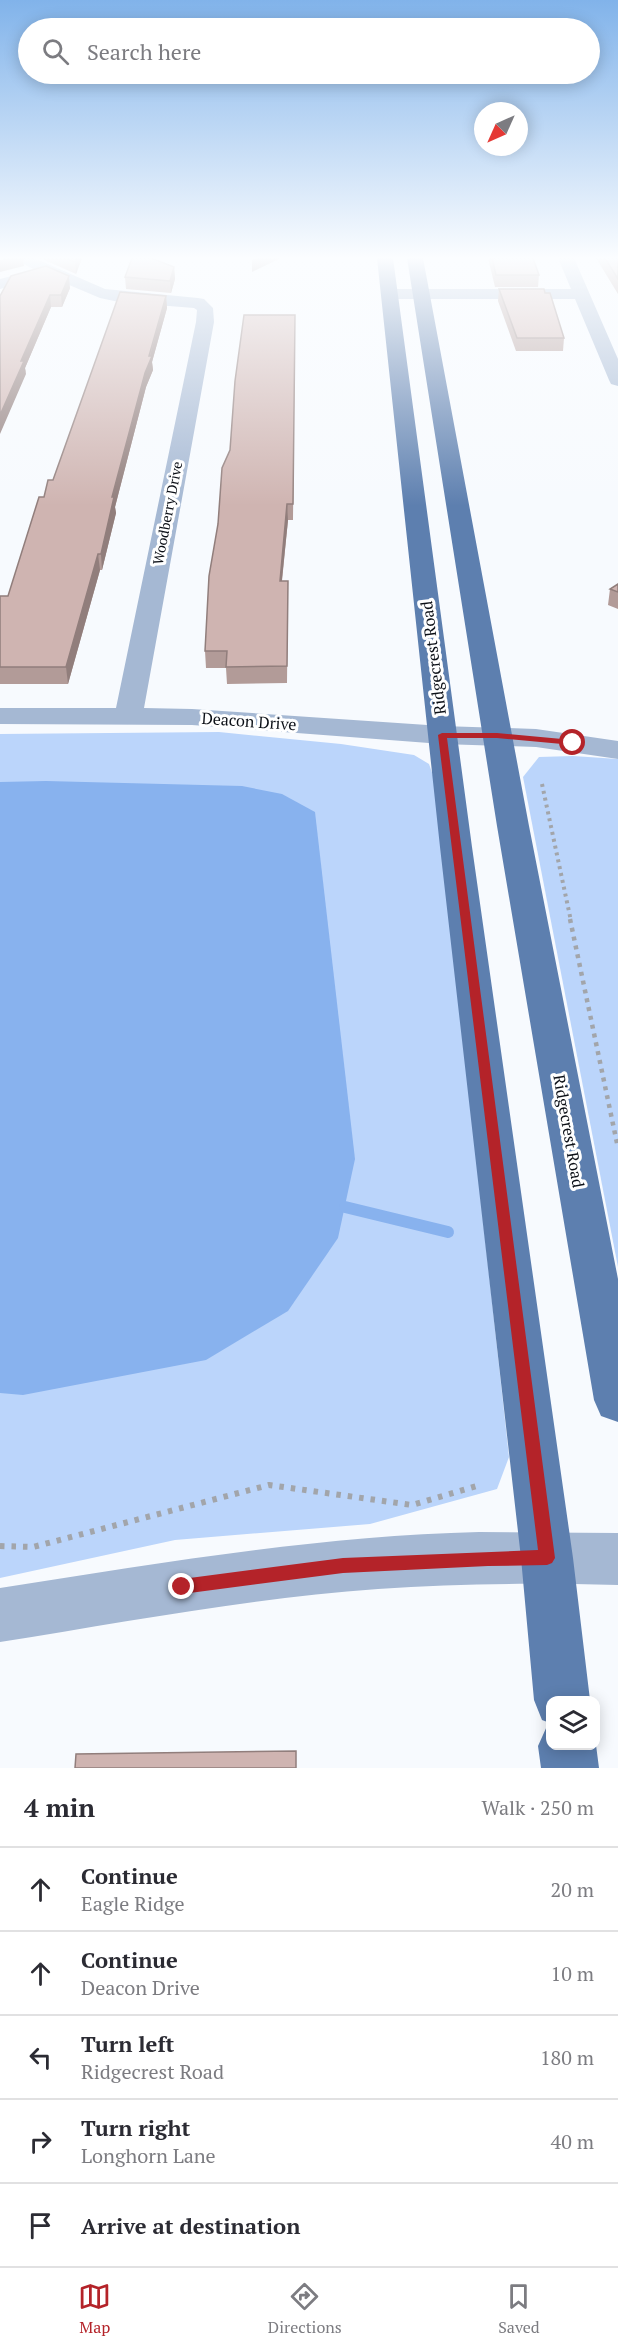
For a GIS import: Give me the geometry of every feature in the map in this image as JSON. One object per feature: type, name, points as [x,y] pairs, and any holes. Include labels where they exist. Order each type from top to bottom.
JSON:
[{"type":"main road","name":"Ridgecrest Road","points":[[395,341],[442,735],[547,1558],[561,1696]]},
{"type":"main road","name":"Ridgecrest Road","points":[[429,341],[497,736],[618,1400]]},
{"type":"main road","points":[[568,1750],[570,1768]]},
{"type":"street","name":"Woodberry Drive","points":[[128,717],[201,341]]},
{"type":"street","points":[[601,341],[618,380]]},
{"type":"street","name":"Deacon Drive","points":[[0,716],[192,717],[442,735],[536,738],[618,750]]},
{"type":"street","points":[[0,1615],[182,1587],[343,1566],[488,1558],[618,1559]]},
{"type":"path","points":[[540,775],[618,1148]]},
{"type":"path","points":[[0,1546],[33,1547],[269,1485],[412,1505],[477,1486]]},
{"type":"shaded area","points":[[219,732],[341,744],[414,755],[429,764],[435,781],[509,1457],[497,1489],[370,1524],[175,1540],[0,1578],[0,734]]},
{"type":"shaded area","points":[[573,756],[618,759],[618,1267],[523,777],[539,757]]},
{"type":"shaded area","points":[[0,782],[242,786],[282,794],[315,812],[355,1159],[338,1238],[288,1311],[206,1360],[23,1395],[0,1393]]},
{"type":"building","points":[[0,341],[30,341],[21,361],[24,361],[0,415]]},
{"type":"building","points":[[103,341],[153,341],[149,356],[152,356],[145,373],[112,497],[114,497],[101,554],[98,554],[66,667],[0,667],[0,596],[8,596],[39,497],[44,497],[48,480],[53,480]]},
{"type":"building","points":[[241,341],[295,341],[293,504],[287,504],[280,581],[288,581],[287,666],[226,667],[227,651],[205,651],[209,576],[218,524],[222,468],[230,450]]},
{"type":"building","points":[[618,584],[618,592],[610,589]]},
{"type":"building","points":[[296,1751],[296,1768],[75,1768],[76,1754]]},
{"type":"waterway","points":[[345,1207],[448,1232]]},
{"type":"route","points":[[182,1587],[343,1566],[488,1558],[547,1558],[442,735],[536,738],[573,743]]}]
